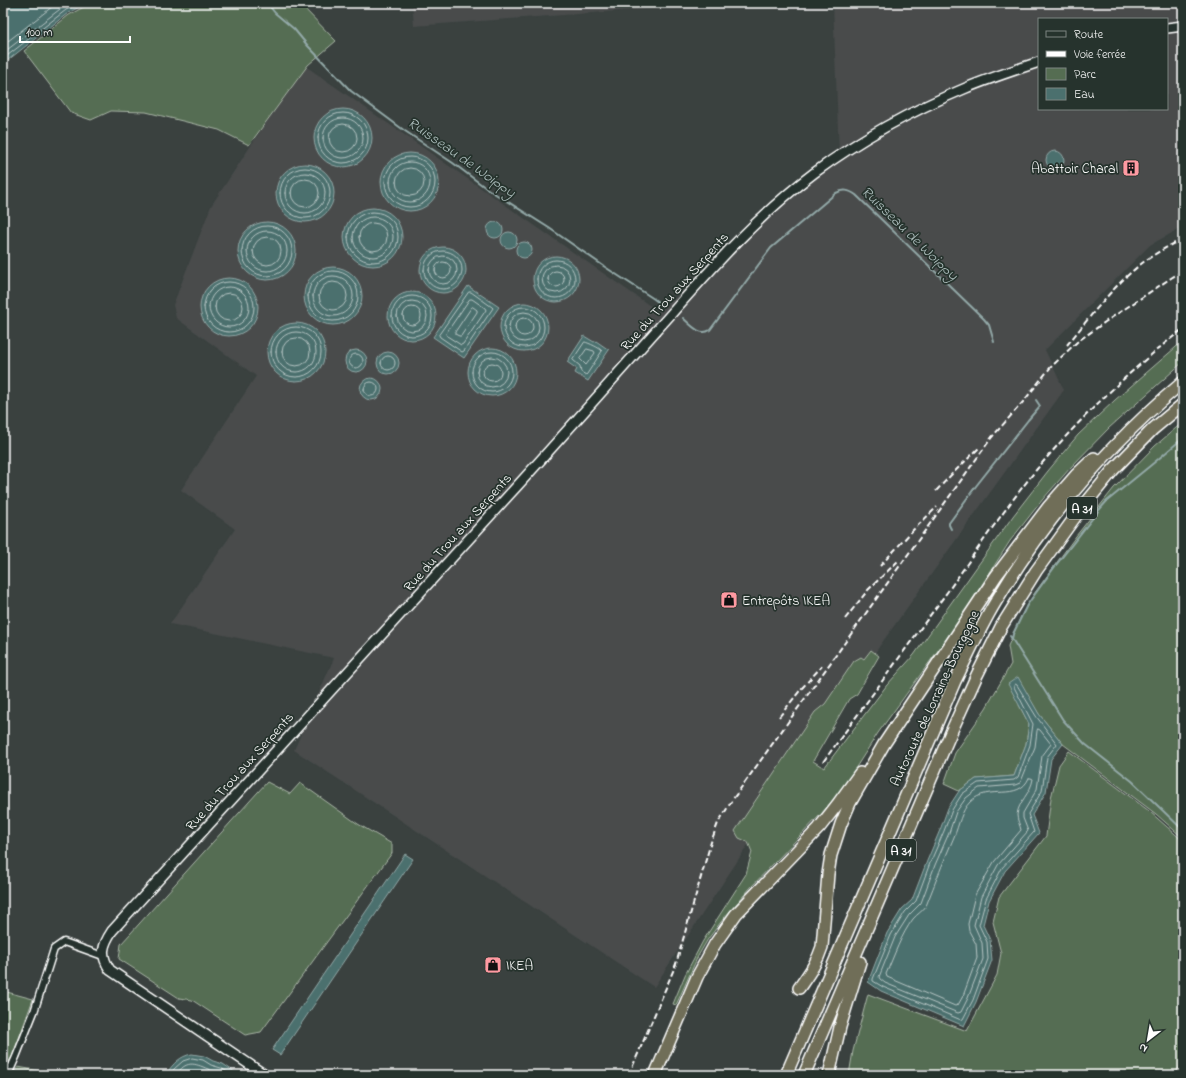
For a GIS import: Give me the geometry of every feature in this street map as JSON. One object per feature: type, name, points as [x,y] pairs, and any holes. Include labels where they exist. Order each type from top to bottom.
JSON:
[{"type":"highway","name":"Autoroute de Lorraine-Bourgogne","points":[[786,1075],[955,682],[975,640],[995,604],[1036,540],[1080,484],[1121,439],[1183,382]]},
{"type":"highway","name":"Autoroute de Lorraine-Bourgogne","points":[[804,1075],[952,730],[1001,627],[1036,571],[1088,500],[1113,470],[1153,429],[1183,404]]},
{"type":"highway","points":[[799,988],[813,968],[822,947],[828,874],[833,846],[847,808],[884,744],[996,576],[1049,506],[1076,475],[1100,452],[1121,439]]},
{"type":"highway","points":[[655,1075],[697,977],[736,914],[819,828],[864,767],[884,744]]},
{"type":"highway","points":[[829,1075],[840,1027],[860,964],[858,950]]},
{"type":"street","points":[[1168,28],[1183,26]]},
{"type":"street","name":"Rue du Trou aux Serpents","points":[[103,956],[104,945],[112,931],[523,480],[714,265],[755,224],[812,174],[839,155],[870,137],[935,102],[968,87],[1038,62]]},
{"type":"street","points":[[8,1075],[34,1012],[54,949],[64,942],[103,956],[110,970],[118,976],[265,1075]]},
{"type":"shaded area","points":[[412,3],[727,3],[414,26]]},
{"type":"shaded area","points":[[833,3],[1183,3],[1183,227],[1150,245],[1045,350],[1064,390],[881,644],[654,987],[294,750],[334,658],[170,624],[235,529],[181,490],[256,376],[176,318],[173,305],[211,206],[304,65],[659,312],[839,155]]},
{"type":"green space","points":[[91,3],[299,3],[336,41],[308,65],[249,145],[219,130],[146,112],[111,111],[91,120],[71,113],[24,51],[69,15]]},
{"type":"green space","points":[[1183,341],[1183,362],[1109,428],[1071,467],[1043,499],[1010,541],[955,627],[878,733],[844,786],[822,813],[752,886],[724,918],[708,939],[698,956],[676,1005],[673,1004],[685,975],[703,941],[746,874],[752,852],[748,842],[739,838],[735,831],[815,712],[825,704],[854,661],[861,657],[864,659],[871,650],[879,656],[857,694],[849,699],[813,761],[824,768],[887,685],[914,655],[1013,516],[1078,435],[1115,400]]},
{"type":"green space","points":[[1183,422],[1183,838],[1156,814],[1063,744],[1039,714],[1029,698],[1019,705],[1029,724],[1026,744],[1014,776],[976,779],[959,791],[944,784],[955,753],[986,708],[1011,664],[1008,646],[1021,616],[1034,594],[1076,536],[1114,488],[1155,446]]},
{"type":"green space","points":[[1069,751],[1149,811],[1183,841],[1183,1060],[1175,1075],[849,1075],[853,1051],[868,994],[967,1031],[997,975],[1001,953],[993,922],[999,897],[1046,836],[1051,798],[1059,765]]},
{"type":"green space","points":[[267,782],[290,794],[300,783],[358,824],[392,844],[392,853],[261,1032],[245,1035],[192,1000],[179,998],[119,959],[121,944]]},
{"type":"green space","points":[[3,991],[33,999],[13,1055],[3,1071]]},
{"type":"green space","points":[[18,1067],[62,1075],[13,1075]]},
{"type":"water","points":[[3,3],[87,3],[68,13],[3,64]]},
{"type":"water","points":[[343,109],[354,111],[367,122],[370,127],[372,138],[370,149],[359,162],[354,165],[343,167],[332,165],[319,154],[316,149],[314,138],[316,127],[327,114],[332,111]]},
{"type":"water","points":[[1055,151],[1061,154],[1064,160],[1061,166],[1055,169],[1049,166],[1046,160],[1049,154]]},
{"type":"water","points":[[410,153],[421,155],[434,166],[437,171],[439,182],[437,193],[426,206],[421,209],[410,211],[399,209],[386,198],[383,193],[381,182],[383,171],[394,158],[399,155]]},
{"type":"water","points":[[305,164],[316,166],[329,177],[332,182],[334,193],[332,204],[321,217],[316,220],[305,222],[294,220],[281,209],[278,204],[276,193],[278,182],[289,169],[294,166]]},
{"type":"water","points":[[373,208],[384,210],[397,221],[400,226],[402,237],[400,248],[389,261],[384,264],[373,266],[362,264],[349,253],[346,248],[344,237],[346,226],[357,213],[362,210]]},
{"type":"water","points":[[267,222],[278,224],[291,235],[294,240],[296,251],[294,262],[283,275],[278,278],[267,280],[256,278],[243,267],[240,262],[238,251],[240,240],[251,227],[256,224]]},
{"type":"water","points":[[495,222],[501,224],[503,230],[501,236],[495,238],[489,236],[487,230],[489,224]]},
{"type":"water","points":[[509,232],[515,234],[517,240],[515,246],[509,248],[503,246],[501,240],[503,234]]},
{"type":"water","points":[[524,242],[530,244],[532,250],[530,256],[524,258],[518,256],[516,250],[518,244]]},
{"type":"water","points":[[438,247],[448,247],[460,253],[465,261],[465,279],[460,287],[452,292],[438,293],[430,290],[423,283],[420,275],[420,265],[423,257],[430,250]]},
{"type":"water","points":[[561,256],[573,262],[578,270],[578,288],[573,296],[565,301],[551,302],[539,296],[534,288],[533,274],[539,262],[547,257]]},
{"type":"water","points":[[333,267],[344,269],[357,280],[360,285],[362,296],[360,307],[349,320],[344,323],[333,325],[322,323],[309,312],[306,307],[304,296],[306,285],[317,272],[322,269]]},
{"type":"water","points":[[229,278],[240,280],[253,291],[256,296],[258,307],[256,318],[245,331],[240,334],[229,336],[218,334],[205,323],[202,318],[200,307],[202,296],[213,283],[218,280]]},
{"type":"water","points":[[468,286],[499,307],[464,358],[433,337]]},
{"type":"water","points":[[412,292],[421,294],[429,299],[434,307],[436,316],[434,325],[429,333],[421,338],[412,340],[403,338],[395,333],[390,325],[388,316],[390,307],[395,299],[403,294]]},
{"type":"water","points":[[524,303],[533,305],[541,310],[546,318],[548,327],[546,336],[541,344],[533,349],[524,351],[515,349],[507,344],[502,336],[500,327],[502,318],[507,310],[515,305]]},
{"type":"water","points":[[296,323],[307,325],[320,336],[323,341],[325,352],[323,363],[312,376],[307,379],[296,381],[285,379],[272,368],[269,363],[267,352],[269,341],[280,328],[285,325]]},
{"type":"water","points":[[584,336],[594,342],[596,341],[609,350],[588,381],[575,373],[577,369],[567,362]]},
{"type":"water","points":[[492,348],[501,350],[509,355],[514,363],[516,372],[514,381],[509,389],[501,394],[492,396],[483,394],[475,389],[470,381],[468,372],[470,363],[475,355],[483,350]]},
{"type":"water","points":[[356,350],[364,353],[367,361],[364,369],[356,372],[348,369],[345,361],[348,353]]},
{"type":"water","points":[[388,352],[396,355],[399,363],[396,371],[388,374],[380,371],[377,363],[380,355]]},
{"type":"water","points":[[371,378],[379,381],[382,389],[379,397],[371,400],[363,397],[360,389],[363,381]]},
{"type":"water","points":[[1018,677],[1039,714],[1063,744],[1051,759],[1046,792],[1032,815],[1039,833],[1005,871],[989,901],[983,925],[990,940],[992,960],[976,1002],[964,1026],[881,991],[868,982],[887,933],[902,909],[912,900],[948,808],[959,791],[976,779],[1014,776],[1026,744],[1029,724],[1008,684]]},
{"type":"water","points":[[405,854],[413,859],[280,1055],[272,1050]]},
{"type":"water","points":[[192,1054],[204,1056],[223,1064],[239,1075],[166,1074],[177,1061]]},
{"type":"waterway","name":"Ruisseau de Woippy","points":[[267,3],[275,13],[294,29],[351,91],[486,188],[549,228],[663,306]]},
{"type":"waterway","name":"Ruisseau de Woippy","points":[[683,318],[699,331],[706,332],[710,330],[771,248],[836,193],[846,191],[856,195],[984,319],[989,325],[994,342]]},
{"type":"waterway","name":"Ruisseau de Woippy","points":[[951,529],[949,523],[976,486],[1040,406],[1036,400]]},
{"type":"waterway","points":[[1010,636],[1012,639],[1027,605],[1099,510],[1107,501],[1183,438]]},
{"type":"waterway","name":"Ruisseau de Woippy","points":[[1012,639],[1063,720],[1085,744],[1132,781],[1183,830]]},
{"type":"railway","points":[[1067,345],[1120,282],[1141,264],[1167,247],[1183,239]]},
{"type":"railway","points":[[629,1075],[676,964],[711,842],[718,823],[733,799],[992,437],[1023,402],[1050,368],[1077,342],[1183,271]]},
{"type":"railway","points":[[823,762],[948,591],[1002,514],[1037,469],[1071,431],[1107,395],[1144,361],[1183,329]]},
{"type":"railway","points":[[936,491],[979,448]]},
{"type":"railway","points":[[880,566],[913,530],[937,507]]},
{"type":"railway","points":[[845,619],[868,590],[898,561]]},
{"type":"railway","points":[[779,717],[822,666]]},
{"type":"place","name":"Abattoir Charal","points":[[1131,168]]},
{"type":"place","name":"Entrepôts IKEA","points":[[729,600]]},
{"type":"place","name":"IKEA","points":[[493,965]]}]
